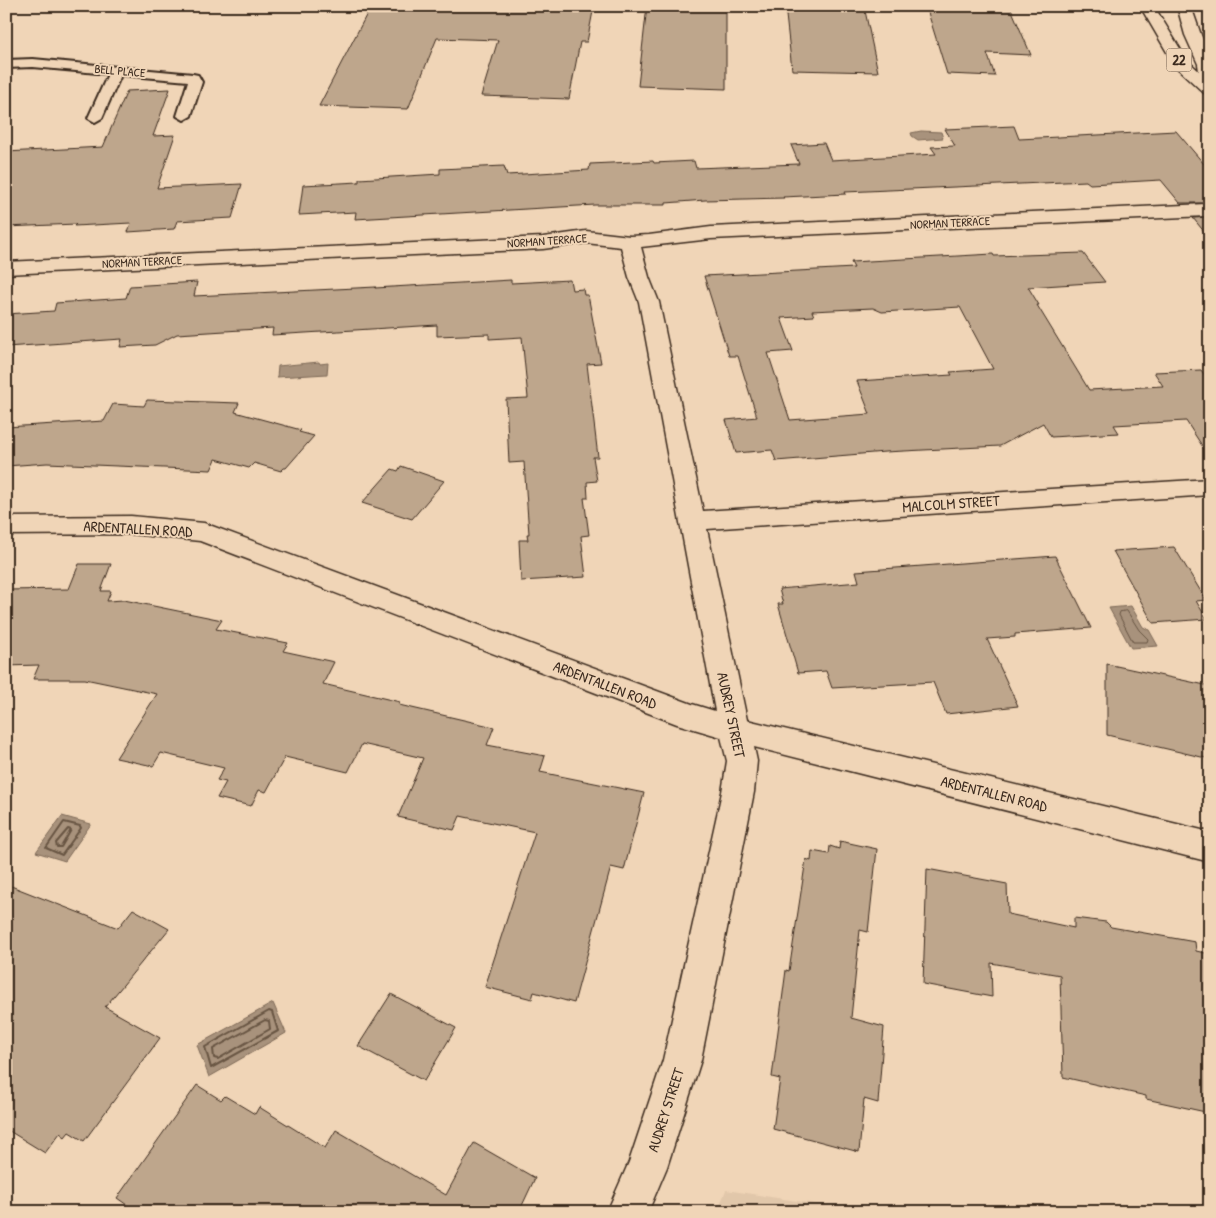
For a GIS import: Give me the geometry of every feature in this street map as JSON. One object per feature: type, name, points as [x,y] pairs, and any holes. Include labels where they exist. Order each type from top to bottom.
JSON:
[{"type":"street","name":"22","points":[[1147,6],[1181,63],[1209,88]]},
{"type":"street","name":"22","points":[[1184,6],[1193,35],[1206,64],[1209,88]]},
{"type":"street","name":"NORMAN TERRACE","points":[[6,268],[543,242],[586,237],[630,242],[711,233],[1206,210]]},
{"type":"street","name":"AUDREY STREET","points":[[627,1212],[647,1167],[682,1060],[738,792],[742,761],[650,302],[639,276],[630,242]]},
{"type":"street","name":"MALCOLM STREET","points":[[693,520],[1210,488]]},
{"type":"street","name":"ARDENTALLEN ROAD","points":[[6,526],[132,526],[204,532],[651,702],[735,729],[781,742],[1210,847]]},
{"type":"lane","name":"BELL PLACE","points":[[6,64],[33,63],[193,78],[195,82],[184,116]]},
{"type":"lane","points":[[95,118],[116,71]]},
{"type":"shaded area","points":[[726,1190],[868,1212],[717,1212]]},
{"type":"water","points":[[921,131],[941,132],[943,138],[918,140],[912,136],[911,133]]},
{"type":"water","points":[[319,362],[320,364],[328,363],[327,374],[277,377],[278,366]]},
{"type":"water","points":[[1131,606],[1143,627],[1149,630],[1158,646],[1131,648],[1109,608]]},
{"type":"water","points":[[62,816],[91,824],[65,861],[36,852]]},
{"type":"water","points":[[273,1003],[286,1033],[209,1077],[197,1045]]},
{"type":"building","points":[[371,6],[594,6],[587,42],[580,42],[569,99],[481,96],[498,40],[437,38],[408,109],[319,106]]},
{"type":"building","points":[[647,6],[726,6],[726,89],[638,86]]},
{"type":"building","points":[[785,6],[864,6],[878,72],[792,70]]},
{"type":"building","points":[[926,6],[1010,6],[1031,55],[987,53],[995,76],[947,74]]},
{"type":"building","points":[[170,89],[153,136],[175,135],[157,188],[242,184],[232,218],[177,221],[174,229],[128,232],[131,223],[6,227],[6,152],[103,147],[127,91]]},
{"type":"building","points":[[1014,126],[1019,139],[1176,131],[1210,171],[1210,203],[1180,203],[1161,180],[1090,184],[1086,181],[845,192],[846,194],[705,200],[666,203],[666,205],[595,205],[355,219],[356,212],[299,215],[303,185],[440,174],[440,169],[504,166],[507,175],[589,170],[590,164],[653,161],[654,163],[694,161],[696,168],[799,164],[791,145],[824,143],[831,160],[936,154],[931,147],[955,146],[945,129]]},
{"type":"building","points":[[1210,217],[1210,239],[1193,218]]},
{"type":"building","points":[[1083,253],[1105,282],[1028,287],[1089,390],[1163,386],[1154,372],[1201,370],[1210,382],[1210,458],[1186,421],[1114,425],[1119,433],[1051,437],[1043,423],[1000,446],[885,452],[776,461],[772,450],[736,453],[726,420],[757,417],[738,356],[729,356],[704,276],[854,268],[851,262],[993,254],[994,256]],"holes":[[[960,307],[993,369],[950,372],[952,375],[857,381],[870,414],[790,420],[768,353],[793,351],[781,318],[814,316],[812,311],[873,308],[882,312]]]},
{"type":"building","points":[[511,280],[511,283],[570,280],[572,290],[583,289],[584,295],[588,295],[601,363],[587,364],[598,457],[593,457],[597,481],[587,482],[588,498],[584,498],[589,535],[581,536],[586,577],[521,581],[519,540],[528,540],[527,534],[529,534],[524,462],[509,463],[506,399],[528,398],[522,337],[489,339],[489,334],[437,336],[437,325],[272,335],[273,328],[177,334],[155,345],[120,347],[122,339],[6,347],[6,314],[54,311],[56,303],[126,298],[130,286],[197,282],[194,296]]},
{"type":"building","points":[[147,400],[239,403],[235,412],[301,430],[299,432],[314,436],[286,468],[281,471],[254,463],[249,468],[216,459],[211,470],[47,463],[6,466],[6,427],[104,421],[113,404],[144,406]]},
{"type":"building","points":[[401,466],[444,481],[412,519],[362,503],[392,469],[398,471]]},
{"type":"building","points":[[1174,547],[1206,600],[1196,601],[1207,619],[1153,623],[1113,551]]},
{"type":"building","points":[[1055,556],[1091,628],[1015,634],[1015,637],[987,639],[1018,706],[946,714],[933,682],[832,688],[826,671],[798,673],[778,604],[783,604],[779,589],[859,582],[856,571]]},
{"type":"building","points":[[79,564],[111,564],[101,591],[111,591],[107,601],[124,600],[222,620],[216,629],[288,643],[283,651],[334,662],[323,684],[400,702],[399,705],[494,727],[487,745],[545,756],[540,772],[644,793],[624,870],[611,867],[574,1003],[534,992],[532,999],[485,987],[535,832],[460,816],[454,830],[398,817],[423,758],[362,744],[348,772],[285,757],[266,792],[259,790],[251,806],[217,798],[226,782],[217,780],[224,768],[161,753],[153,766],[116,758],[157,694],[85,679],[33,679],[39,665],[6,666],[6,590],[69,589]]},
{"type":"building","points":[[1107,664],[1210,686],[1210,759],[1107,735]]},
{"type":"building","points":[[840,841],[877,849],[868,932],[860,930],[851,1018],[884,1027],[878,1103],[864,1099],[859,1152],[773,1129],[780,1079],[772,1077],[786,970],[789,971],[806,859],[811,861],[812,851],[829,854],[830,846],[839,849]]},
{"type":"building","points":[[927,869],[1007,884],[1008,914],[1074,928],[1074,918],[1106,922],[1111,927],[1195,942],[1196,951],[1210,954],[1210,1113],[1146,1099],[1146,1096],[1063,1077],[1060,975],[991,963],[992,997],[923,984]]},
{"type":"building","points":[[6,884],[118,928],[133,909],[169,929],[105,1007],[160,1038],[84,1141],[69,1132],[65,1137],[60,1133],[45,1153],[6,1129]]},
{"type":"building","points":[[391,994],[456,1028],[424,1081],[358,1046]]},
{"type":"building","points":[[197,1085],[221,1100],[225,1096],[255,1114],[259,1107],[325,1148],[336,1130],[446,1195],[474,1143],[535,1178],[519,1212],[137,1212],[117,1198]]}]
